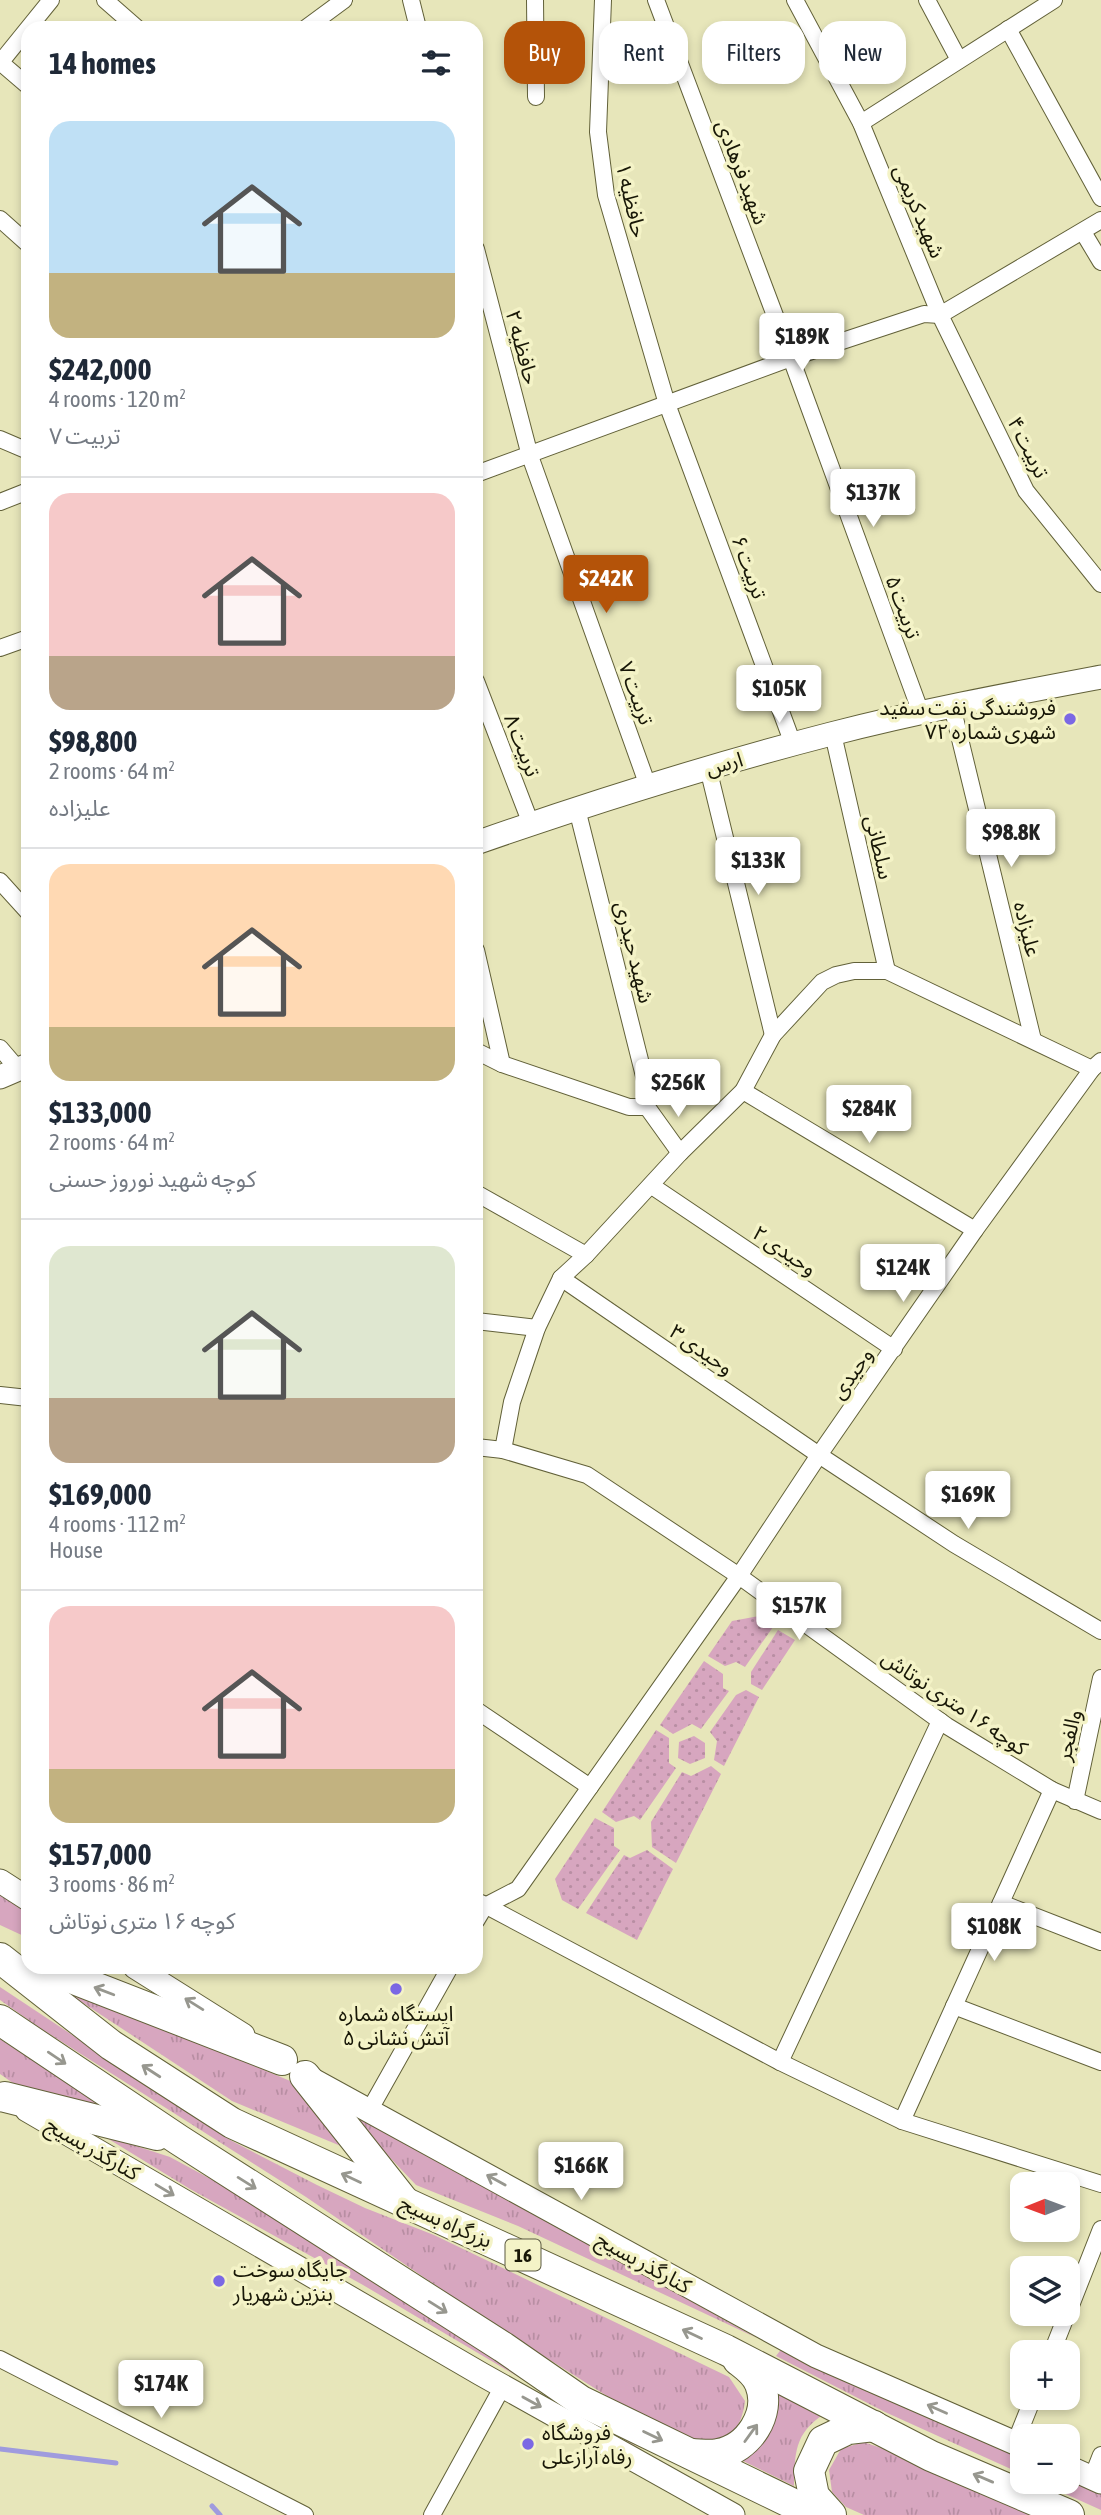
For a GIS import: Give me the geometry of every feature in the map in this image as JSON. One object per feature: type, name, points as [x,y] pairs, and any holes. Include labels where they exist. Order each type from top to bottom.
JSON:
[{"type":"highway","points":[[0,1950],[21,1958]]},
{"type":"highway","name":"بزرگراه بسیج","points":[[0,1958],[111,2045],[232,2123],[726,2350],[931,2456],[1069,2515]]},
{"type":"highway","points":[[60,1974],[293,2068],[406,2203]]},
{"type":"highway","points":[[0,2020],[178,2140],[503,2347],[581,2401],[816,2515]]},
{"type":"highway","points":[[2,2096],[178,2140]]},
{"type":"highway","points":[[691,2454],[719,2454],[742,2444],[761,2418],[764,2398],[760,2384],[754,2374],[726,2350]]},
{"type":"highway","points":[[831,2515],[814,2496],[809,2471],[822,2441],[848,2429],[874,2426]]},
{"type":"main road","name":"ارس","points":[[483,841],[648,786],[793,744],[952,706],[1101,677]]},
{"type":"main road","points":[[0,1881],[21,1894]]},
{"type":"main road","name":"کنارگذر بسیج","points":[[146,1974],[293,2068],[816,2356],[1010,2441]]},
{"type":"main road","name":"کنارگذر بسیج","points":[[2,2096],[503,2386],[733,2515]]},
{"type":"main road","points":[[1080,2473],[1096,2480]]},
{"type":"street","points":[[104,0],[129,21]]},
{"type":"street","points":[[316,21],[344,0]]},
{"type":"street","points":[[411,0],[416,21]]},
{"type":"street","points":[[535,0],[536,97]]},
{"type":"street","name":"حافظیه ۱","points":[[603,0],[598,132],[606,195],[667,404]]},
{"type":"street","name":"شهید فرهادی","points":[[656,0],[791,358]]},
{"type":"street","name":"شهید کریمی","points":[[795,0],[861,123],[940,315]]},
{"type":"street","points":[[928,0],[959,60]]},
{"type":"street","points":[[861,123],[1054,0]]},
{"type":"street","points":[[31,21],[45,2]]},
{"type":"street","points":[[1008,29],[1101,198]]},
{"type":"street","points":[[21,34],[0,62],[21,80]]},
{"type":"street","points":[[0,219],[21,238]]},
{"type":"street","points":[[483,472],[791,358],[924,314],[940,315],[1101,220]]},
{"type":"street","points":[[1083,232],[1101,262]]},
{"type":"street","name":"حافظیه ۲","points":[[483,276],[530,456]]},
{"type":"street","name":"تربیت ۴","points":[[940,315],[1026,491],[1101,584]]},
{"type":"street","name":"تربیت ۵","points":[[791,358],[921,713]]},
{"type":"street","name":"تربیت ۶","points":[[667,404],[793,744]]},
{"type":"street","points":[[0,439],[21,448]]},
{"type":"street","name":"تربیت ۷","points":[[530,456],[648,786]]},
{"type":"street","points":[[0,502],[21,494]]},
{"type":"street","points":[[0,648],[21,640]]},
{"type":"street","name":"تربیت ۸","points":[[483,699],[531,824]]},
{"type":"street","name":"علیزاده","points":[[952,706],[1033,1040]]},
{"type":"street","name":"سلطانی","points":[[832,734],[887,971]]},
{"type":"street","points":[[708,768],[773,1035]]},
{"type":"street","name":"شهید حیدری","points":[[577,809],[646,1084],[646,1107]]},
{"type":"street","points":[[0,881],[21,904]]},
{"type":"street","points":[[503,1450],[512,1402],[537,1328],[561,1278],[743,1091],[773,1035],[822,982],[854,971],[887,971],[1033,1040],[1096,1065]]},
{"type":"street","points":[[483,980],[502,1063]]},
{"type":"street","points":[[0,1048],[15,1070]]},
{"type":"street","points":[[483,1054],[629,1107],[646,1107],[680,1153]]},
{"type":"street","name":"وحیدی","points":[[483,1902],[519,1889],[739,1576],[975,1230],[1096,1065]]},
{"type":"street","points":[[743,1091],[975,1230]]},
{"type":"street","name":"وحیدی ۲","points":[[652,1185],[894,1349]]},
{"type":"street","points":[[483,1197],[586,1255]]},
{"type":"street","name":"وحیدی ۳","points":[[561,1278],[954,1544],[1101,1631]]},
{"type":"street","points":[[483,1322],[537,1328]]},
{"type":"street","points":[[0,1395],[21,1397]]},
{"type":"street","name":"کوچه ۱۶ متری نوتاش","points":[[483,1448],[503,1450],[587,1475],[739,1576],[940,1721],[1018,1771],[1074,1801],[1101,1811]]},
{"type":"street","name":"والفجر","points":[[1074,1801],[1099,1699],[1101,1678]]},
{"type":"street","points":[[483,1715],[590,1787]]},
{"type":"street","points":[[780,2062],[940,1721]]},
{"type":"street","points":[[902,2121],[1052,1790]]},
{"type":"street","points":[[1002,1903],[1101,1942]]},
{"type":"street","points":[[483,1905],[780,2062],[902,2121],[1101,2185]]},
{"type":"street","points":[[369,2111],[446,1974]]},
{"type":"street","points":[[954,2006],[1101,2062]]},
{"type":"street","points":[[1080,2281],[1101,2229]]},
{"type":"street","points":[[0,2359],[305,2515]]},
{"type":"street","points":[[432,2515],[503,2386]]},
{"type":"street","points":[[1096,2480],[1101,2455]]},
{"type":"green space","points":[[759,1616],[773,1627],[745,1667],[736,1662],[725,1666],[708,1656],[732,1621]]},
{"type":"green space","points":[[778,1630],[795,1640],[762,1690],[751,1684],[751,1672]]},
{"type":"green space","points":[[704,1661],[723,1674],[723,1688],[729,1691],[701,1729],[692,1724],[673,1734],[660,1725]]},
{"type":"green space","points":[[746,1690],[759,1697],[724,1766],[714,1760],[717,1741],[710,1732],[736,1695]]},
{"type":"green space","points":[[656,1730],[669,1738],[669,1763],[676,1768],[640,1820],[634,1816],[616,1822],[602,1812]]},
{"type":"green space","points":[[694,1736],[705,1743],[705,1758],[690,1764],[678,1758],[679,1742]]},
{"type":"green space","points":[[711,1766],[721,1774],[676,1863],[652,1847],[651,1822],[682,1772],[691,1776]]},
{"type":"green space","points":[[595,1818],[614,1828],[614,1846],[620,1850],[578,1909],[562,1900],[555,1879]]},
{"type":"green space","points":[[647,1850],[673,1869],[637,1940],[586,1913],[624,1855],[630,1858]]},
{"type":"green space","points":[[0,1893],[21,1907],[21,1935],[0,1925]]},
{"type":"green space","points":[[42,1976],[295,2083],[348,2149],[232,2101]]},
{"type":"green space","points":[[0,1987],[232,2141],[365,2208],[434,2235],[729,2377],[745,2401],[737,2426],[720,2440],[702,2445],[607,2396],[485,2319],[306,2197],[40,2028],[0,2000]]},
{"type":"green space","points":[[0,2039],[111,2111],[30,2095],[0,2074]]},
{"type":"green space","points":[[339,2104],[757,2338],[518,2226],[416,2185]]},
{"type":"green space","points":[[102,2135],[170,2157],[279,2216],[645,2452],[363,2285],[190,2189]]},
{"type":"green space","points":[[783,2347],[1010,2451],[1010,2469],[885,2412],[776,2356]]},
{"type":"green space","points":[[770,2386],[824,2414],[807,2429],[798,2445],[794,2486],[743,2461],[754,2445]]},
{"type":"green space","points":[[863,2442],[915,2459],[1043,2515],[864,2515],[846,2507],[832,2492],[829,2470],[841,2449]]},
{"type":"green space","points":[[1080,2482],[1101,2492],[1101,2510],[1066,2494],[1080,2494]]},
{"type":"waterway","points":[[0,2449],[116,2463]]},
{"type":"waterway","points":[[212,2506],[220,2515]]},
{"type":"place","name":"فروشندگی نفت سفید شهری شماره ۷۲","points":[[1070,719]]},
{"type":"place","name":"ایستگاه شماره ۵ آتش نشانی","points":[[396,1989]]},
{"type":"place","name":"جایگاه سوخت بنزین شهریار","points":[[219,2281]]},
{"type":"place","name":"فروشگاه رفاه آرازعلی","points":[[528,2444]]}]
